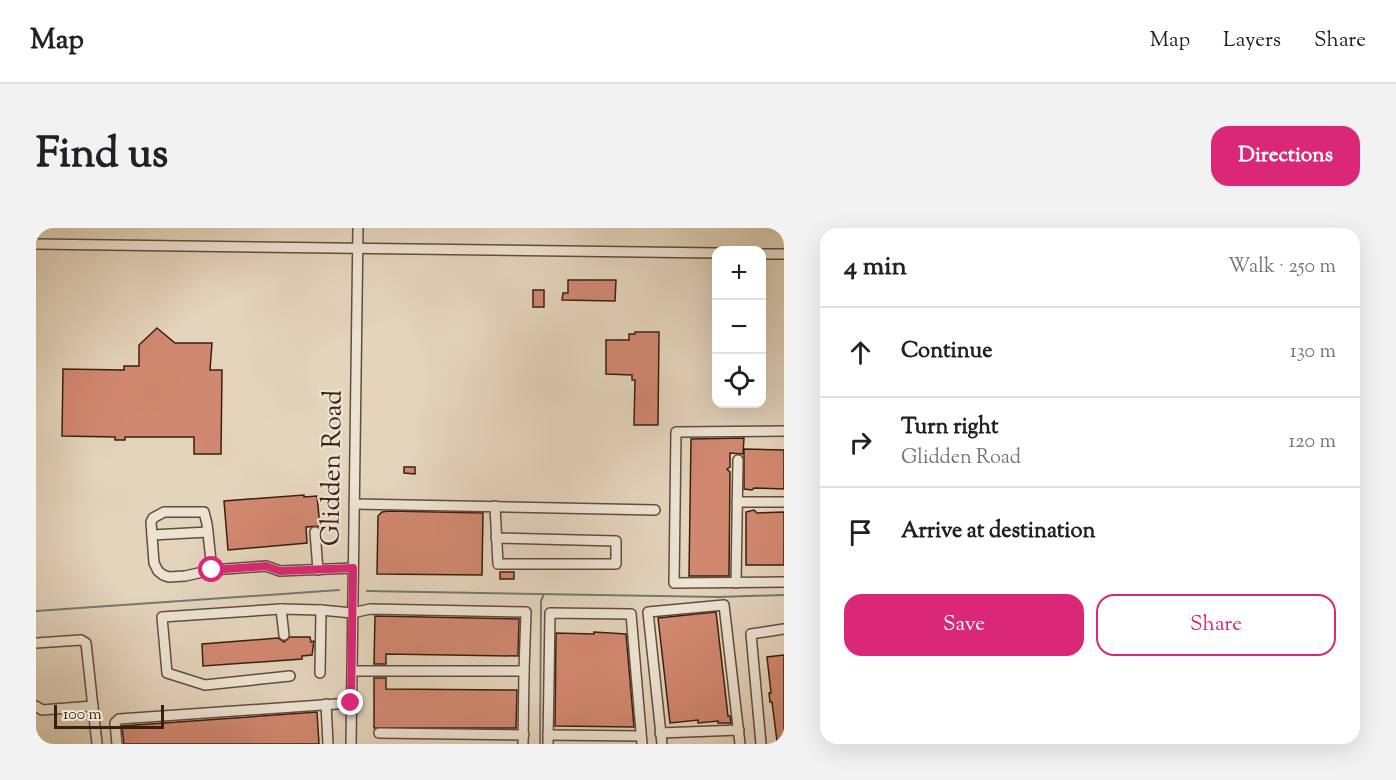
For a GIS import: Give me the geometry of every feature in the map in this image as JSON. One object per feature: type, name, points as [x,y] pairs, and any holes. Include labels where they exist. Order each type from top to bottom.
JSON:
[{"type":"street","name":"Glidden Road","points":[[351,744],[358,228]]},
{"type":"street","points":[[36,244],[712,253]]},
{"type":"street","points":[[766,254],[784,254]]},
{"type":"street","points":[[784,431],[676,432],[674,583],[784,582]]},
{"type":"street","points":[[736,583],[738,460]]},
{"type":"street","points":[[736,502],[784,502]]},
{"type":"street","points":[[354,504],[654,510]]},
{"type":"street","points":[[495,506],[496,538],[498,564],[616,564],[616,541],[496,538]]},
{"type":"street","points":[[212,570],[204,512],[164,513],[153,518],[151,522],[154,563],[158,571],[164,575],[185,576],[212,570],[266,566],[280,571],[353,568]]},
{"type":"street","points":[[152,535],[208,532]]},
{"type":"street","points":[[315,532],[318,570]]},
{"type":"street","points":[[662,744],[648,612],[724,605],[740,744]]},
{"type":"street","points":[[281,609],[284,635]]},
{"type":"street","points":[[290,676],[205,684],[167,673],[162,617],[281,609],[352,613],[370,609],[526,612],[523,740],[379,733]]},
{"type":"street","points":[[320,673],[321,610]]},
{"type":"street","points":[[550,613],[631,614],[642,740],[548,739],[550,613]]},
{"type":"street","points":[[761,744],[751,634],[784,629]]},
{"type":"street","points":[[36,644],[81,640],[86,643],[97,744]]},
{"type":"street","points":[[352,671],[524,671]]},
{"type":"street","points":[[117,744],[115,723],[118,720],[351,703]]},
{"type":"street","points":[[327,704],[328,744]]},
{"type":"street","points":[[36,706],[42,710],[93,706]]},
{"type":"street","points":[[660,733],[739,730]]},
{"type":"street","points":[[400,733],[400,744]]},
{"type":"building","points":[[568,280],[616,280],[615,301],[562,300],[563,293],[568,293]]},
{"type":"building","points":[[533,290],[544,290],[544,307],[533,307]]},
{"type":"building","points":[[157,328],[175,343],[212,343],[210,370],[222,370],[221,454],[194,454],[194,437],[125,437],[125,440],[115,440],[115,437],[62,436],[63,369],[124,370],[124,366],[139,366],[139,345]]},
{"type":"building","points":[[635,332],[659,332],[658,425],[634,425],[635,380],[632,380],[632,375],[606,374],[606,340],[629,340],[629,334],[635,334]]},
{"type":"building","points":[[744,438],[743,454],[730,453],[730,467],[727,469],[730,472],[729,576],[689,576],[691,439]]},
{"type":"building","points":[[744,449],[784,450],[784,489],[744,489]]},
{"type":"building","points":[[404,467],[415,467],[415,474],[404,473]]},
{"type":"building","points":[[304,495],[304,497],[317,496],[320,526],[306,527],[307,543],[228,550],[224,501]]},
{"type":"building","points":[[754,510],[757,513],[784,512],[784,565],[746,565],[746,512]]},
{"type":"building","points":[[382,512],[483,513],[482,575],[377,574],[378,516]]},
{"type":"building","points":[[500,572],[514,572],[514,579],[500,579]]},
{"type":"building","points":[[716,612],[728,716],[730,716],[731,723],[718,723],[718,721],[698,723],[698,720],[670,723],[658,618]]},
{"type":"building","points":[[375,616],[519,619],[518,656],[386,654],[386,664],[374,664]]},
{"type":"building","points":[[594,632],[626,634],[634,727],[555,726],[556,633],[594,634]]},
{"type":"building","points":[[290,637],[310,637],[311,642],[314,641],[312,655],[302,656],[302,659],[203,666],[202,644],[278,638],[284,642]]},
{"type":"building","points":[[784,655],[784,741],[777,741],[772,702],[770,702],[767,657]]},
{"type":"building","points":[[374,678],[386,678],[386,689],[517,690],[516,728],[374,728]]},
{"type":"building","points":[[317,712],[319,744],[124,744],[122,726]]},
{"type":"waterway","points":[[36,611],[339,590]]},
{"type":"waterway","points":[[367,591],[719,597],[784,595]]},
{"type":"waterway","points":[[540,744],[541,601],[544,594]]},
{"type":"route","points":[[212,570],[266,566],[280,571],[353,568],[351,703]]}]
